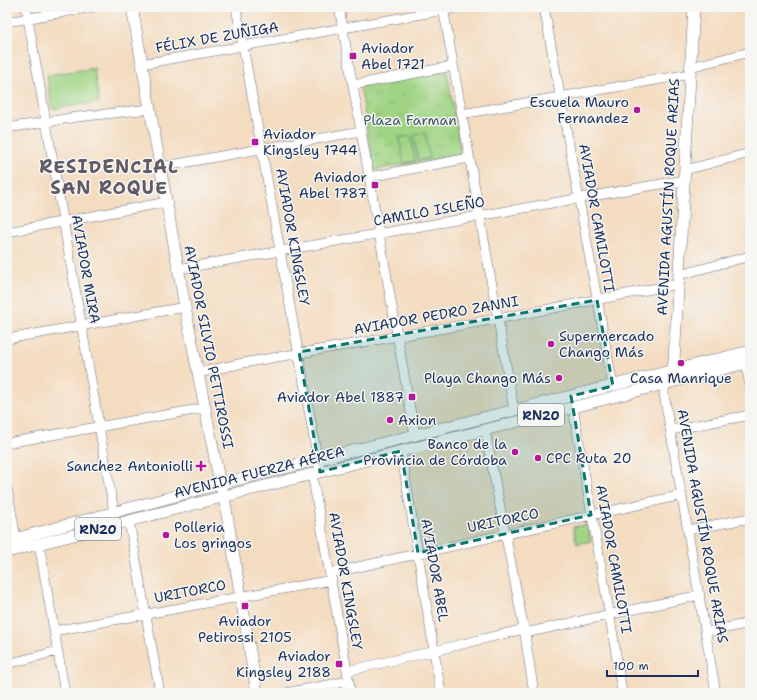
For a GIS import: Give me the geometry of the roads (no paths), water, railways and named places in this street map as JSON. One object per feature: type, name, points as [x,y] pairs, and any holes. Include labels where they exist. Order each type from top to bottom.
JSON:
[{"type":"main road","name":"AVIADOR SILVIO PETTIROSSI","points":[[132,7],[185,307],[220,484],[224,497],[257,693]]},
{"type":"main road","name":"AVENIDA AGUSTÍN ROQUE ARIAS","points":[[665,383],[673,370],[694,7]]},
{"type":"main road","name":"AVENIDA FUERZA AÉREA","points":[[12,540],[114,512],[188,494],[220,484],[673,370],[747,357]]},
{"type":"main road","name":"AVENIDA FUERZA AÉREA","points":[[7,552],[665,383],[747,357]]},
{"type":"main road","points":[[450,439],[475,429],[512,418],[514,416],[514,410]]},
{"type":"street","name":"AVIADOR MIRA","points":[[26,7],[114,512]]},
{"type":"street","points":[[7,22],[93,7]]},
{"type":"street","name":"AVIADOR KINGSLEY","points":[[236,7],[263,148],[318,460],[316,473],[331,576],[351,693]]},
{"type":"street","points":[[339,7],[415,436]]},
{"type":"street","name":"FÉLIX DE ZUÑIGA","points":[[142,64],[461,7]]},
{"type":"street","name":"AVIADOR CAMILOTTI","points":[[544,7],[613,386]]},
{"type":"street","points":[[443,9],[514,410]]},
{"type":"street","points":[[462,114],[561,97],[690,71],[750,52]]},
{"type":"street","points":[[353,85],[453,66]]},
{"type":"street","points":[[7,128],[47,121],[150,109]]},
{"type":"street","points":[[160,167],[361,131]]},
{"type":"street","points":[[685,170],[750,153]]},
{"type":"street","points":[[369,177],[469,158]]},
{"type":"street","name":"CAMILO ISLEÑO","points":[[178,268],[684,181]]},
{"type":"street","points":[[7,232],[167,202]]},
{"type":"street","name":"AVIADOR PEDRO ZANNI","points":[[198,372],[243,362],[497,319],[597,300],[678,279],[750,256]]},
{"type":"street","points":[[7,339],[185,307]]},
{"type":"street","points":[[747,357],[750,387]]},
{"type":"street","name":"AVENIDA AGUSTÍN ROQUE ARIAS","points":[[665,383],[664,394],[716,693]]},
{"type":"street","name":"AVIADOR CAMILOTTI","points":[[573,407],[591,516],[610,614],[622,693]]},
{"type":"street","points":[[7,443],[205,408]]},
{"type":"street","points":[[670,430],[750,415]]},
{"type":"street","points":[[485,430],[506,534],[534,693]]},
{"type":"street","name":"AVIADOR ABEL","points":[[401,451],[442,693]]},
{"type":"street","points":[[7,488],[12,540]]},
{"type":"street","name":"URITORCO","points":[[54,631],[240,596],[331,576],[418,553],[682,495]]},
{"type":"street","points":[[688,530],[750,518]]},
{"type":"street","points":[[130,521],[160,693]]},
{"type":"street","points":[[39,544],[66,693]]},
{"type":"street","points":[[348,671],[524,631],[700,595]]},
{"type":"street","points":[[706,632],[750,623]]},
{"type":"street","points":[[7,664],[58,651]]},
{"type":"street","points":[[286,693],[349,681]]},
{"type":"place","name":"Aviador Abel 1721","points":[[353,56]]},
{"type":"place","name":"Escuela Mauro Fernandez","points":[[637,110]]},
{"type":"place","name":"Aviador Kingsley 1744","points":[[255,142]]},
{"type":"place","name":"Aviador Abel 1787","points":[[375,185]]},
{"type":"place","name":"Supermercado Chango Más","points":[[551,344]]},
{"type":"place","name":"Casa Manrique","points":[[681,363]]},
{"type":"place","name":"Playa Chango Más","points":[[559,378]]},
{"type":"place","name":"Aviador Abel 1887","points":[[412,397]]},
{"type":"place","name":"Axion","points":[[390,420]]},
{"type":"place","name":"Banco de la Provincia de Córdoba","points":[[515,452]]},
{"type":"place","name":"CPC Ruta 20","points":[[538,458]]},
{"type":"place","name":"Sanchez Antoniolli","points":[[201,466]]},
{"type":"place","name":"Polleria Los gringos","points":[[166,535]]},
{"type":"place","name":"Aviador Petirossi 2105","points":[[245,606]]},
{"type":"place","name":"Aviador Kingsley 2188","points":[[339,664]]},
{"type":"district","name":"RESIDENCIAL SAN ROQUE","points":[[109,177]]},
{"type":"park label","name":"Plaza Farman","points":[[410,120]]}]
